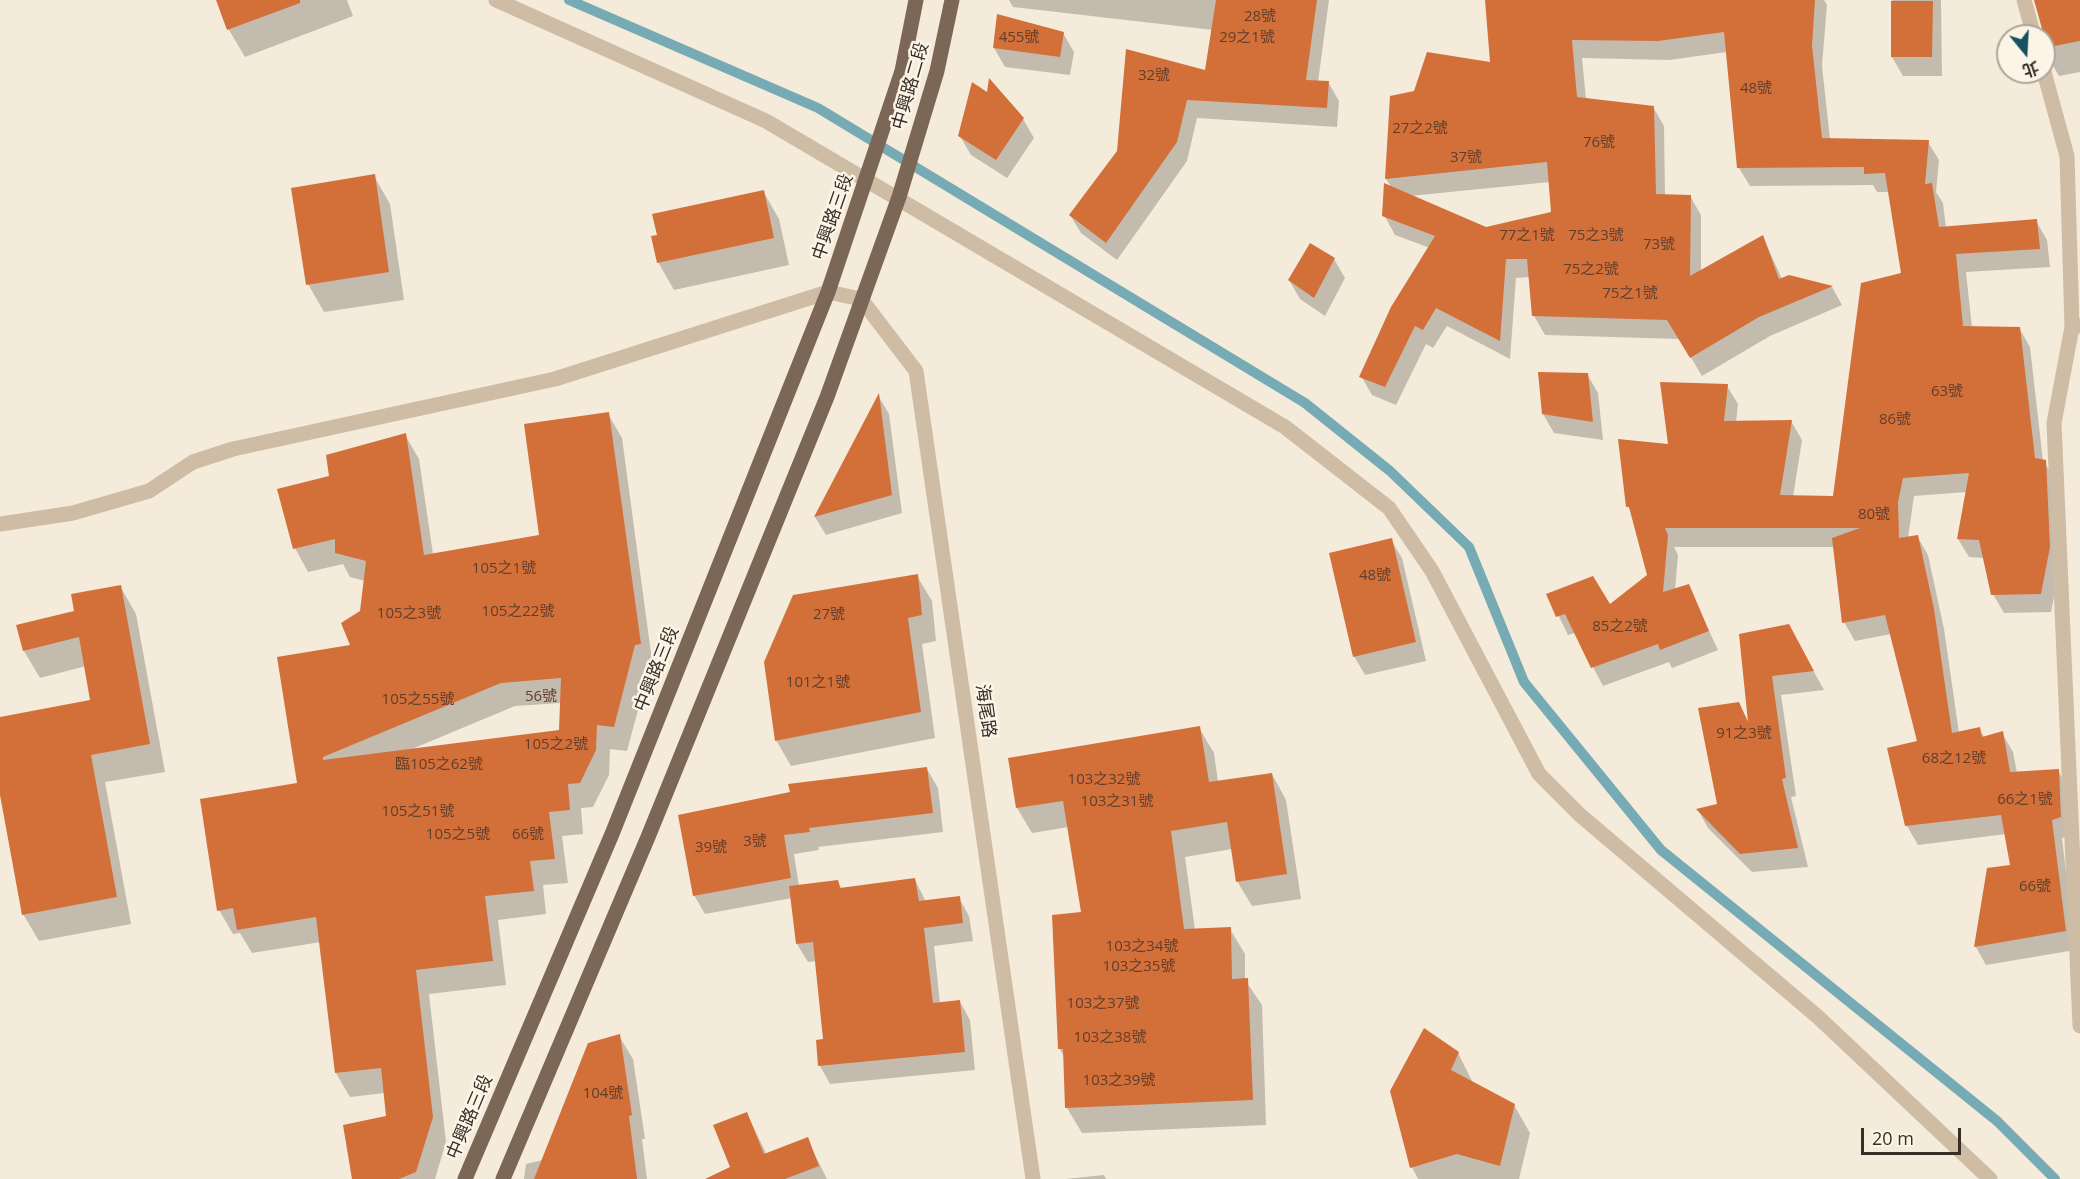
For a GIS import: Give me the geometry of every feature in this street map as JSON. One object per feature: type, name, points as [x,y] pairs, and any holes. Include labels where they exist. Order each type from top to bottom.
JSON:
[{"type":"main road","name":"中興路二段","points":[[868,175],[902,71],[916,0]]},
{"type":"main road","name":"中興路二段","points":[[901,190],[937,71],[952,0]]},
{"type":"main road","name":"中興路三段","points":[[465,1179],[612,834],[828,292],[868,175]]},
{"type":"main road","points":[[503,1179],[657,815],[827,397],[901,190]]},
{"type":"street","points":[[496,0],[765,121],[901,190],[1286,427],[1389,508],[1432,571],[1539,774],[1580,815],[1818,1017],[1989,1179]]},
{"type":"street","points":[[2024,0],[2031,24]]},
{"type":"street","points":[[2047,84],[2067,156],[2076,326],[2054,423],[2080,1026]]},
{"type":"street","points":[[0,524],[73,513],[149,491],[193,462],[233,449],[555,379],[828,292],[861,299]]},
{"type":"street","name":"海尾路","points":[[861,299],[916,371],[1033,1179]]},
{"type":"building","points":[[216,0],[300,0],[300,3],[227,30]]},
{"type":"building","points":[[1216,0],[1317,0],[1306,80],[1329,81],[1327,108],[1187,100],[1177,142],[1106,243],[1069,215],[1117,151],[1126,49],[1205,70]]},
{"type":"building","points":[[1485,0],[1815,0],[1812,46],[1822,138],[1929,140],[1925,184],[1932,183],[1939,227],[2037,219],[2040,249],[1956,254],[1963,326],[2020,327],[2035,458],[2046,460],[2050,547],[2041,594],[1991,595],[1979,540],[1957,539],[1969,473],[1903,478],[1898,502],[1899,538],[1918,535],[1934,609],[1952,733],[1980,727],[1982,737],[2003,731],[2010,772],[2059,769],[2061,817],[2052,820],[2066,931],[1974,947],[1987,868],[2010,865],[2001,815],[1905,826],[1887,748],[1917,741],[1885,615],[1842,623],[1832,538],[1860,528],[1665,528],[1668,535],[1663,592],[1689,584],[1709,631],[1660,650],[1658,644],[1591,668],[1565,614],[1556,617],[1546,594],[1593,576],[1610,604],[1647,575],[1629,507],[1626,507],[1618,439],[1668,444],[1660,382],[1728,384],[1724,421],[1792,420],[1780,495],[1833,496],[1861,283],[1901,273],[1885,173],[1864,174],[1864,167],[1737,168],[1724,32],[1658,41],[1572,40],[1577,97],[1654,106],[1656,194],[1691,195],[1690,276],[1763,235],[1779,279],[1789,275],[1833,286],[1759,317],[1690,358],[1667,320],[1532,316],[1527,259],[1506,259],[1500,341],[1436,308],[1423,330],[1415,326],[1385,387],[1359,377],[1391,307],[1435,236],[1382,216],[1384,183],[1486,227],[1551,212],[1547,162],[1385,179],[1390,96],[1414,91],[1427,52],[1490,62]]},
{"type":"building","points":[[2034,0],[2080,0],[2080,41],[2056,46],[2056,24],[2041,24]]},
{"type":"building","points":[[1891,1],[1933,1],[1932,57],[1891,57]]},
{"type":"building","points":[[997,14],[1064,32],[1060,57],[993,48]]},
{"type":"building","points":[[989,78],[1024,118],[996,160],[958,136],[972,82],[987,92]]},
{"type":"building","points":[[375,174],[389,272],[306,285],[291,188]]},
{"type":"building","points":[[764,190],[774,238],[657,263],[651,236],[657,235],[652,214]]},
{"type":"building","points":[[1310,243],[1335,258],[1314,298],[1288,280]]},
{"type":"building","points":[[1538,372],[1588,373],[1593,422],[1542,414]]},
{"type":"building","points":[[879,393],[892,495],[814,517]]},
{"type":"building","points":[[609,412],[641,644],[635,645],[614,727],[597,725],[596,750],[580,783],[568,784],[570,810],[549,812],[555,859],[530,861],[534,891],[485,896],[493,961],[416,970],[433,1117],[416,1172],[399,1179],[352,1179],[343,1125],[386,1116],[381,1068],[335,1073],[316,917],[237,930],[233,908],[217,911],[200,799],[297,783],[277,657],[350,645],[341,623],[360,611],[366,561],[335,553],[335,539],[293,549],[277,489],[329,476],[326,455],[406,433],[424,555],[539,535],[524,424]],"holes":[[[561,678],[559,730],[323,760],[323,757],[501,683]]]},
{"type":"building","points":[[1392,538],[1416,642],[1353,657],[1329,553]]},
{"type":"building","points":[[918,574],[922,615],[908,618],[921,712],[775,741],[764,662],[793,595]]},
{"type":"building","points":[[121,585],[150,744],[91,755],[117,897],[22,915],[0,795],[0,717],[90,700],[79,637],[23,651],[16,625],[74,611],[71,594]]},
{"type":"building","points":[[1789,624],[1814,671],[1772,676],[1786,778],[1782,779],[1798,848],[1740,854],[1696,809],[1717,804],[1698,708],[1739,702],[1748,722],[1739,634]]},
{"type":"building","points":[[1200,726],[1209,782],[1272,773],[1287,874],[1236,882],[1227,822],[1171,831],[1184,929],[1231,927],[1232,979],[1248,978],[1253,1100],[1065,1108],[1063,1049],[1058,1049],[1052,915],[1081,912],[1063,801],[1016,808],[1008,758]]},
{"type":"building","points":[[927,767],[933,813],[809,828],[810,832],[784,835],[791,878],[693,896],[678,815],[790,792],[788,784]]},
{"type":"building","points":[[915,878],[919,901],[960,896],[963,923],[924,928],[933,1003],[960,1000],[965,1052],[818,1066],[816,1040],[823,1039],[813,942],[796,944],[789,886],[838,880],[840,888]]},
{"type":"building","points":[[1424,1028],[1459,1052],[1451,1070],[1515,1104],[1500,1166],[1457,1154],[1410,1168],[1390,1091]]},
{"type":"building","points":[[620,1034],[632,1115],[629,1116],[637,1179],[534,1179],[588,1043]]},
{"type":"building","points":[[747,1112],[764,1154],[808,1137],[819,1166],[785,1179],[705,1179],[730,1167],[713,1125]]},
{"type":"waterway","points":[[569,0],[818,108],[1305,403],[1390,471],[1469,547],[1524,682],[1661,850],[1997,1121],[2055,1179]]}]
